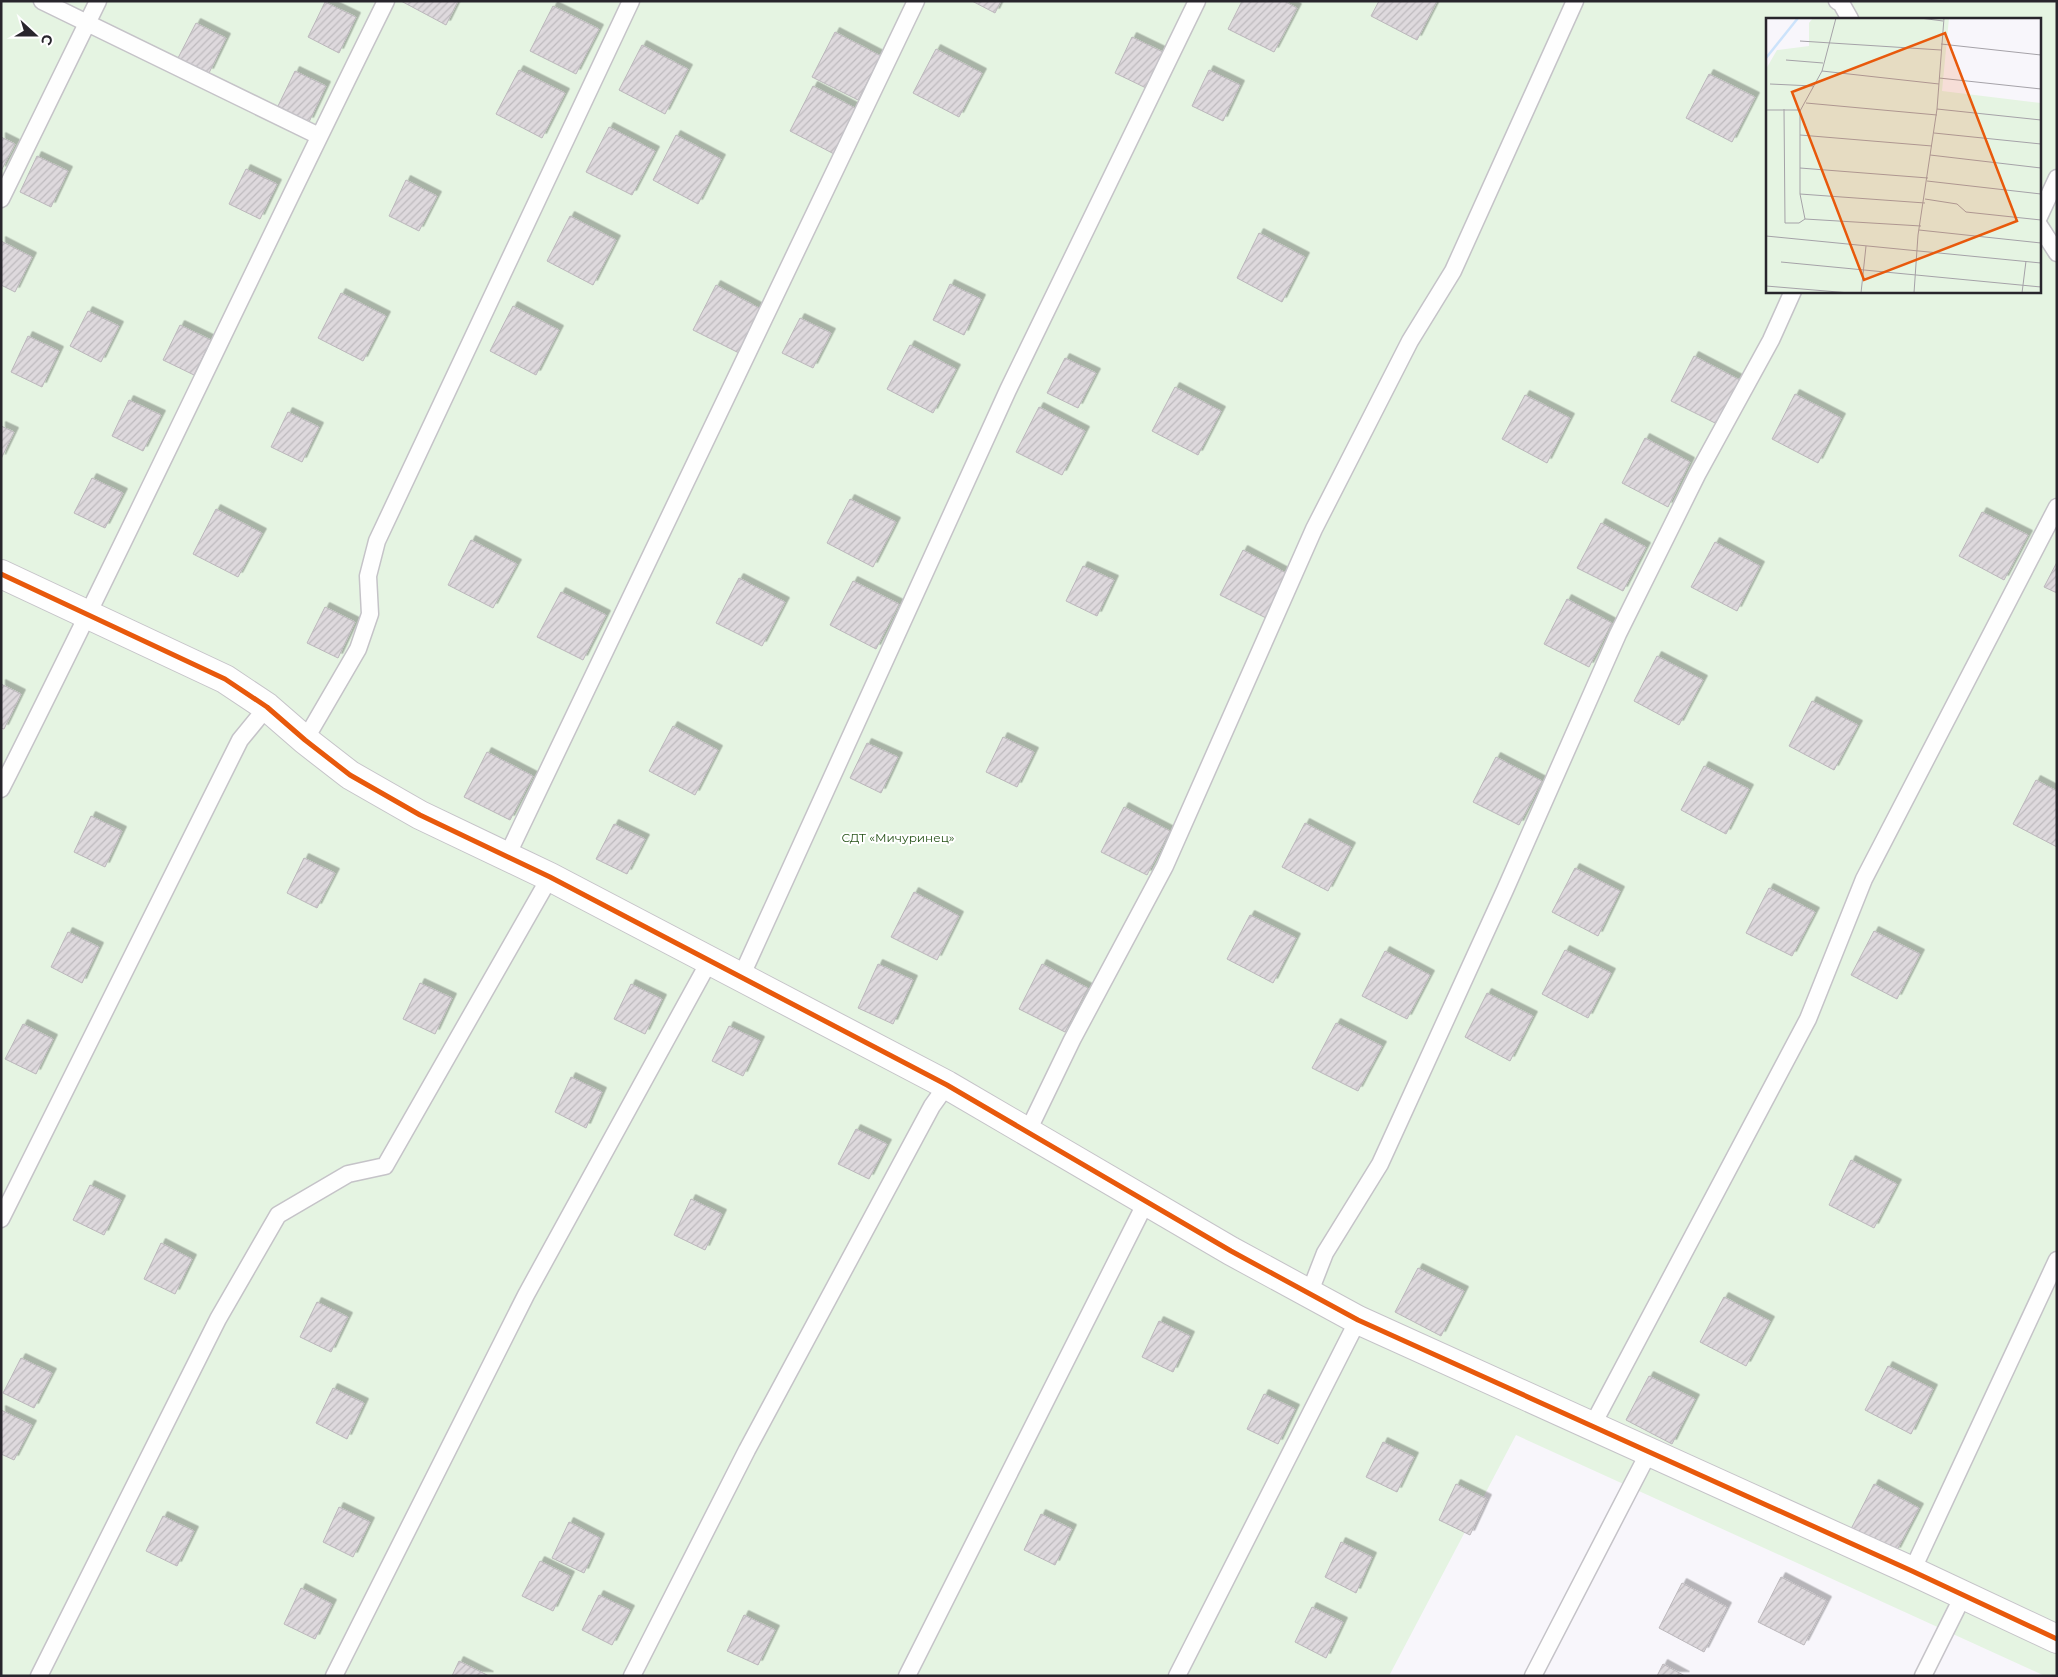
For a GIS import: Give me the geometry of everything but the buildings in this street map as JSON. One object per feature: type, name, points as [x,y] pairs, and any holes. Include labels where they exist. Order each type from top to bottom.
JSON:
[{"type":"street","points":[[1,574],[225,679],[267,706],[305,740],[358,779],[420,815],[550,877],[947,1084],[1146,1202],[1358,1320],[1964,1594],[2057,1639]]},
{"type":"lane","points":[[42,1],[318,136]]},
{"type":"lane","points":[[1,199],[98,1]]},
{"type":"lane","points":[[1,789],[89,616],[318,136],[386,1]]},
{"type":"lane","points":[[305,740],[358,649],[370,614],[368,576],[377,541],[631,1]]},
{"type":"lane","points":[[507,856],[916,1]]},
{"type":"lane","points":[[741,977],[1008,390],[1197,1]]},
{"type":"lane","points":[[1027,1132],[1072,1040],[1165,866],[1314,529],[1410,341],[1453,271],[1575,1]]},
{"type":"lane","points":[[2040,216],[2057,178]]},
{"type":"lane","points":[[2040,227],[2057,253]]},
{"type":"lane","points":[[1309,1294],[1325,1253],[1380,1164],[1510,880],[1618,634],[1697,475],[1771,340],[1793,292]]},
{"type":"lane","points":[[1592,1426],[1808,1018],[1864,879],[2057,507]]},
{"type":"lane","points":[[1,1219],[240,740],[267,706]]},
{"type":"lane","points":[[39,1676],[218,1319],[278,1215],[348,1174],[385,1166],[550,877]]},
{"type":"lane","points":[[334,1676],[526,1295],[710,960]]},
{"type":"lane","points":[[632,1676],[747,1450],[932,1106],[947,1084]]},
{"type":"lane","points":[[907,1676],[1146,1202]]},
{"type":"lane","points":[[1912,1571],[2057,1260]]},
{"type":"lane","points":[[1177,1676],[1358,1320]]},
{"type":"lane","points":[[1533,1676],[1649,1452]]},
{"type":"lane","points":[[1923,1676],[1964,1594]]},
{"type":"green space","name":"СДТ «Мичуринец»","points":[[1,1],[2057,1],[2057,1676],[2045,1676],[1516,1435],[1389,1676],[1,1676]]},
{"type":"cycle path","points":[[1,574],[225,679],[267,707],[350,775],[420,815],[550,877],[947,1085],[1231,1251],[1358,1320],[1912,1571],[2057,1639]]}]
